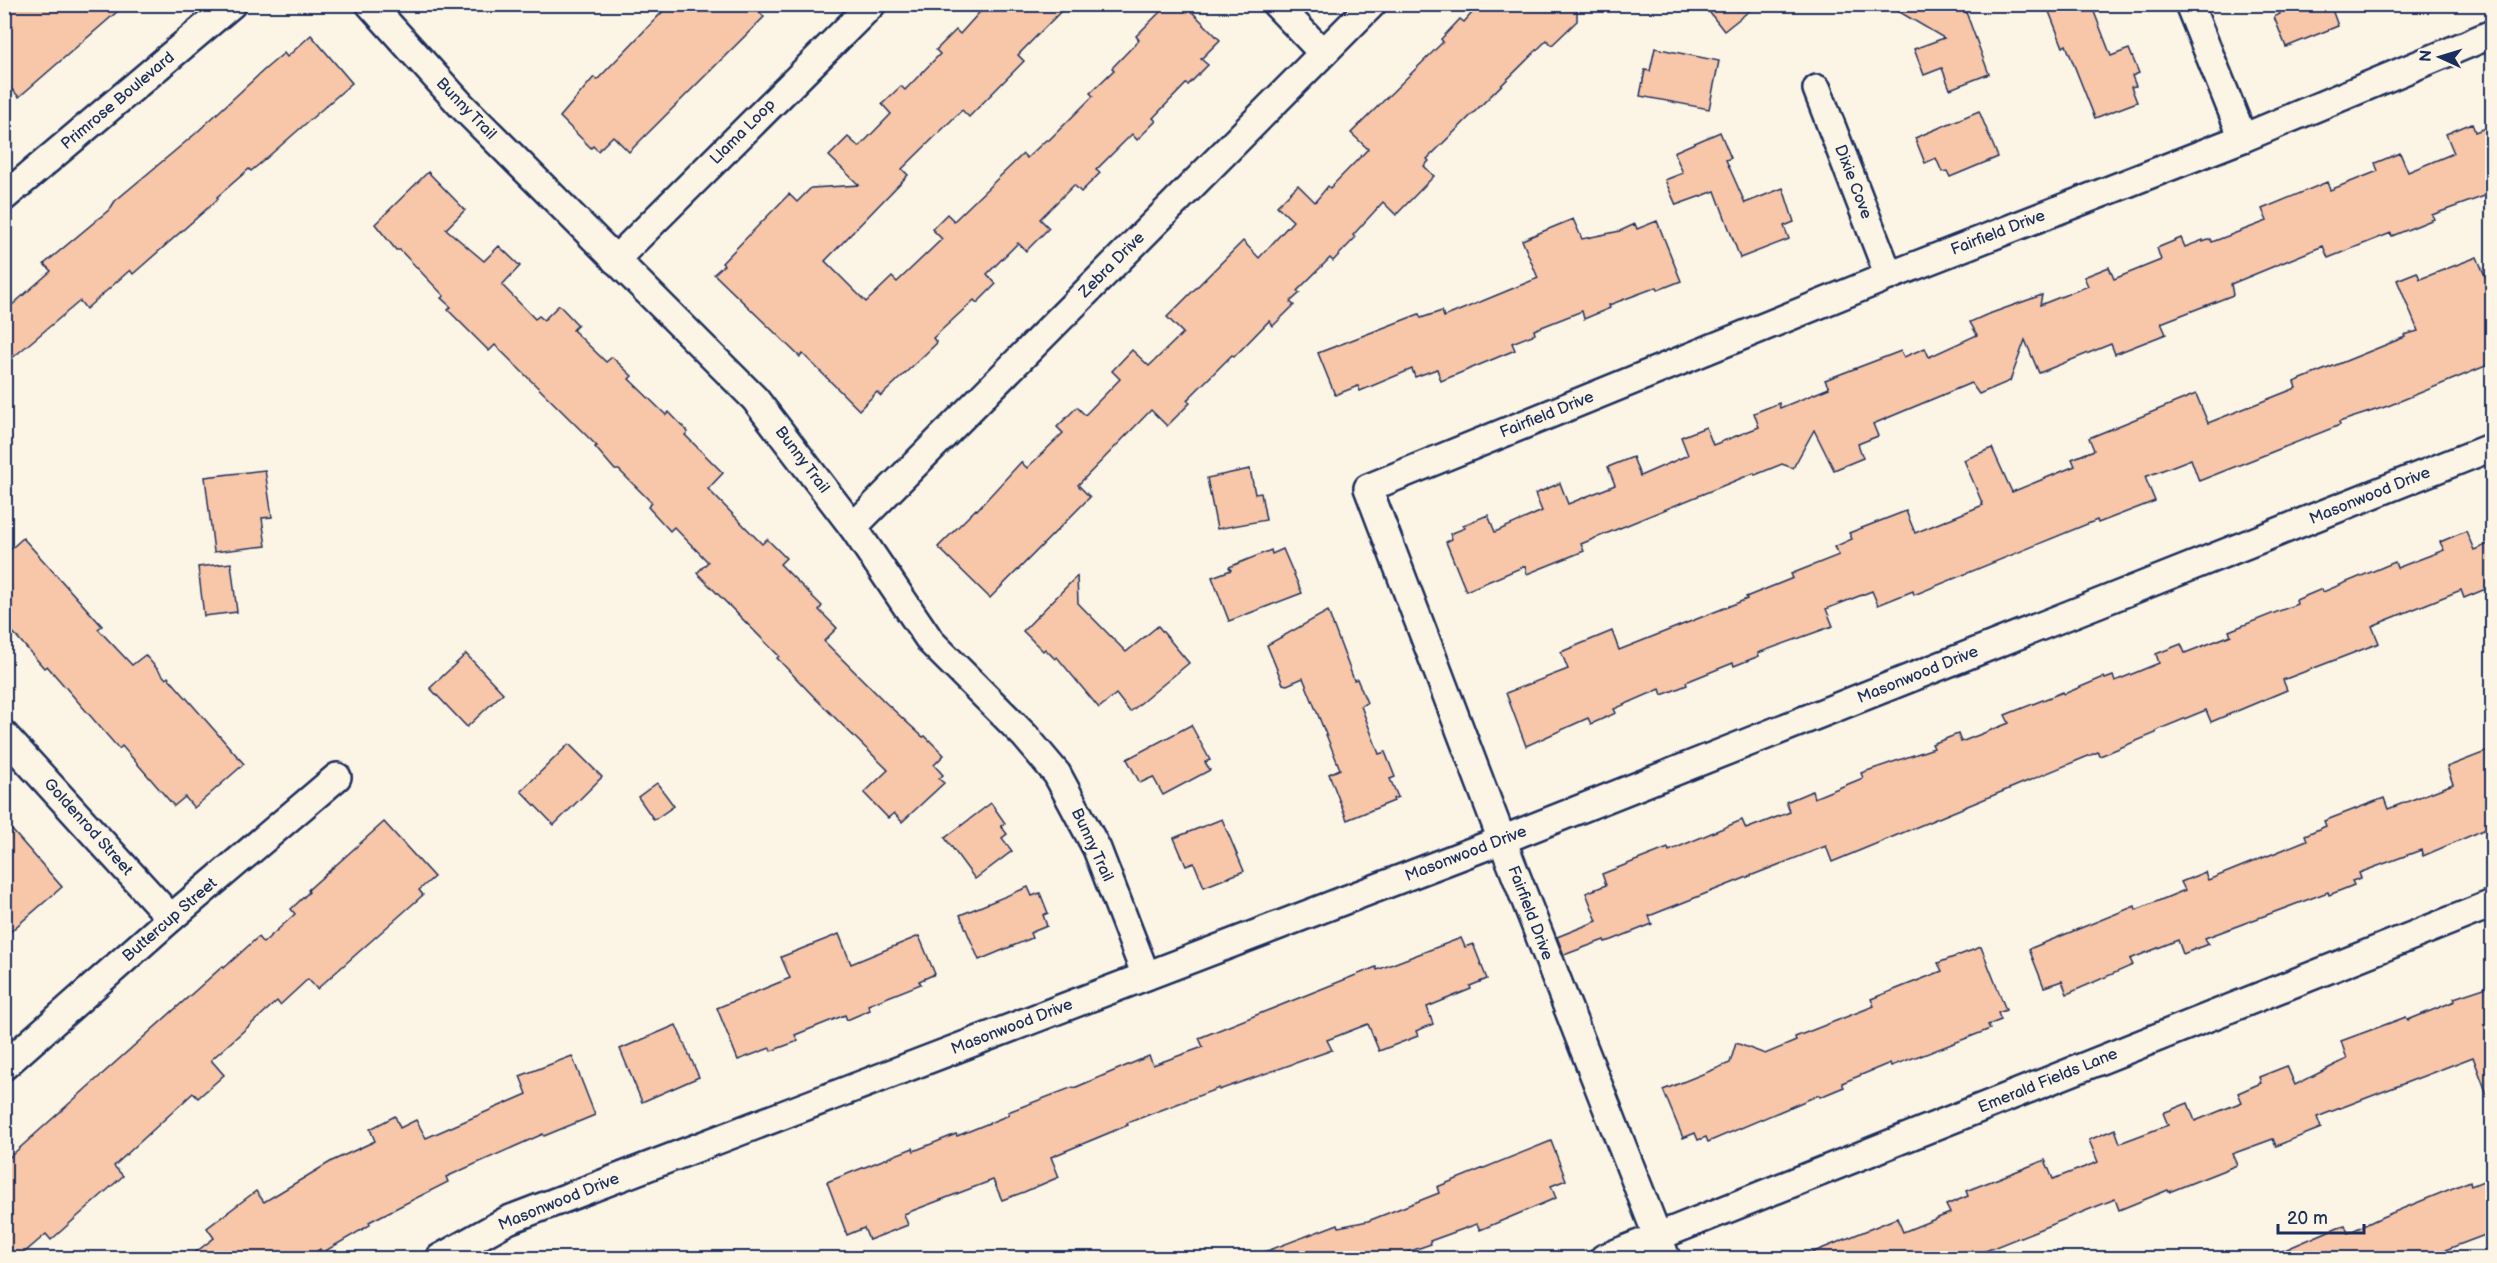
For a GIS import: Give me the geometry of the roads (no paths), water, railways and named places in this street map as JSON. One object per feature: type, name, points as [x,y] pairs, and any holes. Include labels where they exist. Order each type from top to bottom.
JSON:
[{"type":"street","name":"Primrose Boulevard","points":[[4,197],[232,4]]},
{"type":"street","name":"Bunny Trail","points":[[370,4],[462,105],[756,399],[853,527],[931,642],[1025,736],[1057,774],[1097,849],[1146,976]]},
{"type":"street","name":"Llama Loop","points":[[615,260],[872,4]]},
{"type":"street","points":[[1276,4],[1323,53]]},
{"type":"street","name":"Zebra Drive","points":[[853,527],[1372,4]]},
{"type":"street","points":[[2188,4],[2243,138]]},
{"type":"street","name":"Fairfield Drive","points":[[1661,1248],[1368,488],[1889,276],[2243,138],[2493,34]]},
{"type":"street","name":"Dixie Cove","points":[[1817,89],[1889,276]]},
{"type":"street","name":"Masonwood Drive","points":[[440,1258],[508,1220],[1502,840],[2493,447]]},
{"type":"street","name":"Goldenrod Street","points":[[4,735],[171,918]]},
{"type":"street","name":"Buttercup Street","points":[[4,1066],[171,918],[337,777]]},
{"type":"street","name":"Emerald Fields Lane","points":[[1604,1258],[1661,1248],[2493,904]]}]
